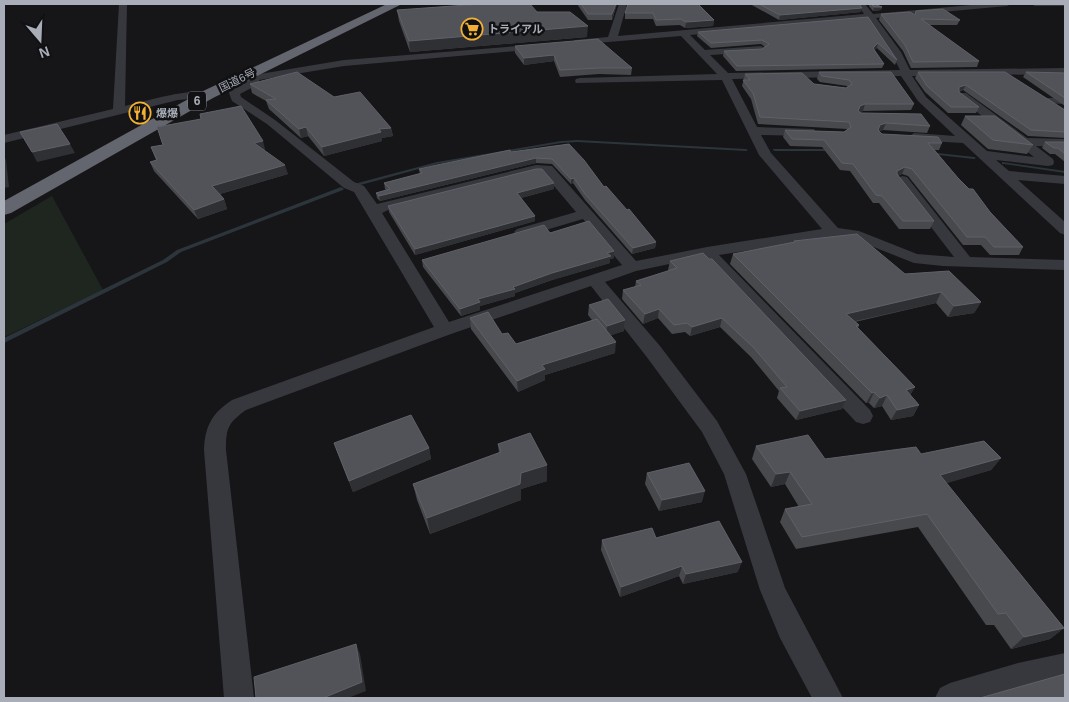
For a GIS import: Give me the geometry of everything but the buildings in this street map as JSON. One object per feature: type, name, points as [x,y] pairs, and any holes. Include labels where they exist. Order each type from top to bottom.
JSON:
[{"type":"highway","name":"国道6号","points":[[4,209],[207,95],[396,4]]},
{"type":"street","points":[[119,111],[123,4]]},
{"type":"street","points":[[612,40],[623,4]]},
{"type":"street","points":[[861,4],[890,43],[907,72],[907,79],[917,92],[1065,230]]},
{"type":"street","points":[[236,81],[344,64],[1007,4]]},
{"type":"street","points":[[1035,4],[1065,4]]},
{"type":"street","points":[[683,33],[726,76],[765,155],[833,232]]},
{"type":"street","points":[[703,53],[760,49]]},
{"type":"street","points":[[580,81],[804,74],[1065,71]]},
{"type":"street","points":[[1006,72],[1020,82]]},
{"type":"street","points":[[272,74],[234,93],[236,99],[271,122],[349,185],[359,189],[444,330]]},
{"type":"street","points":[[804,74],[816,87]]},
{"type":"street","points":[[4,139],[178,97],[207,95]]},
{"type":"street","points":[[962,95],[1048,162],[984,155]]},
{"type":"street","points":[[1065,101],[1044,99],[1065,113]]},
{"type":"street","points":[[921,115],[994,119]]},
{"type":"street","points":[[754,132],[822,132]]},
{"type":"street","points":[[902,137],[967,140]]},
{"type":"street","points":[[1024,142],[1065,143]]},
{"type":"street","points":[[374,211],[385,206],[536,169],[548,168],[585,214],[632,267]]},
{"type":"street","points":[[1006,175],[1065,180]]},
{"type":"street","points":[[902,180],[966,262]]},
{"type":"street","points":[[509,236],[585,214]]},
{"type":"street","points":[[239,698],[215,450],[217,423],[225,414],[239,405],[444,330],[632,267],[707,252],[833,232],[854,234],[914,258],[966,262],[1065,265]]},
{"type":"street","points":[[707,252],[863,416]]},
{"type":"street","points":[[405,265],[424,260]]},
{"type":"street","points":[[595,280],[653,351],[710,427],[735,474],[773,590],[787,621],[828,698]]},
{"type":"street","points":[[950,698],[1018,677],[1065,667]]},
{"type":"shaded area","points":[[52,196],[103,290],[4,337],[4,224]]},
{"type":"waterway","points":[[357,184],[437,163],[561,142],[577,141],[746,150]]},
{"type":"waterway","points":[[775,150],[831,150]]},
{"type":"waterway","points":[[930,153],[974,158]]},
{"type":"waterway","points":[[1004,163],[1065,172]]},
{"type":"waterway","points":[[4,341],[165,261],[179,251],[341,189]]},
{"type":"place","name":"トライアル","points":[[472,29]]},
{"type":"place","name":"爆爆","points":[[140,113]]}]
